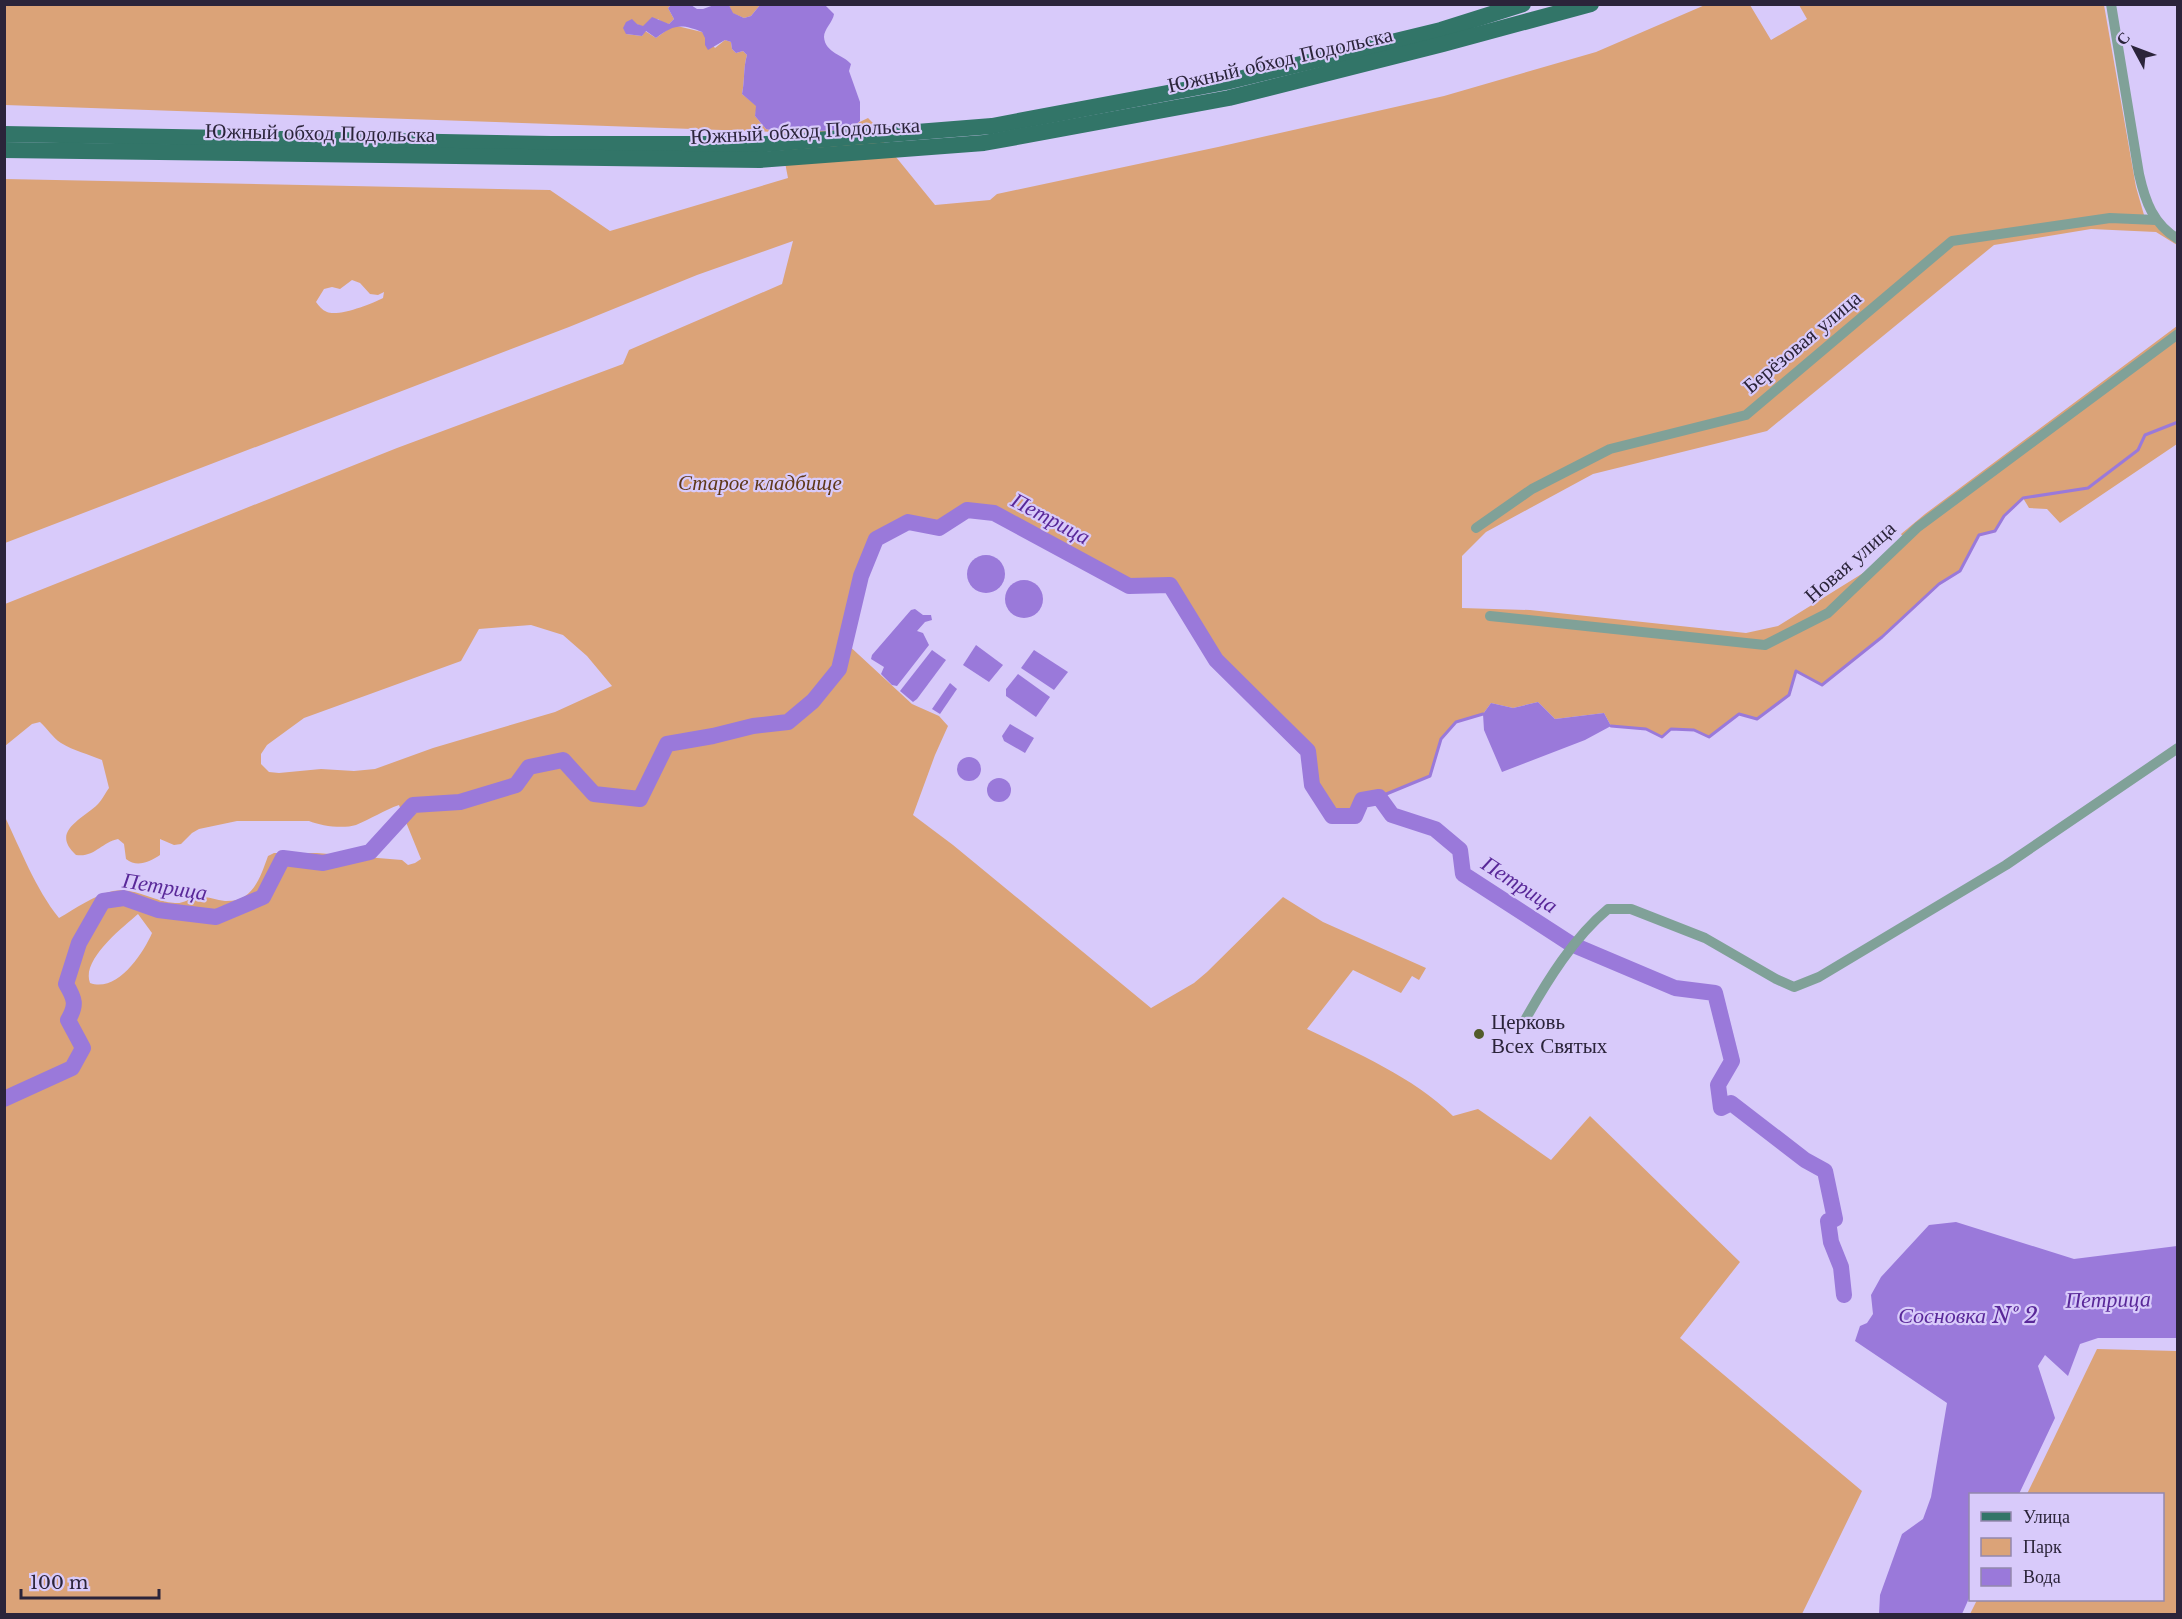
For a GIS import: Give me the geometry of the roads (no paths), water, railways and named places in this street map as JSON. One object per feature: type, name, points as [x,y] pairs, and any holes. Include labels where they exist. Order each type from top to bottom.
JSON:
[{"type":"main road","name":"Южный обход Подольска","points":[[4,134],[551,144],[766,144],[992,126],[1226,82],[1441,30],[1522,4]]},
{"type":"main road","name":"Южный обход Подольска","points":[[4,150],[540,159],[760,160],[984,143],[1229,98],[1591,4]]},
{"type":"street","points":[[2110,4],[2145,200],[2156,220],[2169,234],[2178,239]]},
{"type":"street","name":"Берёзовая улица","points":[[1476,528],[1532,489],[1610,450],[1746,415],[1952,241],[2110,218],[2156,220]]},
{"type":"street","name":"Новая улица","points":[[1490,616],[1765,645],[1828,613],[1918,527],[2178,334]]},
{"type":"street","points":[[1525,1020],[1539,995],[1588,925],[1608,909],[1631,909],[1705,938],[1794,987],[1819,977],[2006,865],[2178,748]]},
{"type":"water","points":[[671,5],[691,5],[697,9],[703,9],[714,5],[729,5],[733,13],[744,18],[751,16],[760,5],[825,5],[834,14],[824,34],[825,42],[831,50],[851,64],[849,71],[860,102],[860,121],[844,130],[779,132],[766,129],[755,116],[756,106],[742,94],[747,55],[743,51],[736,53],[732,49],[731,42],[725,40],[708,50],[702,32],[688,27],[672,28],[656,38],[646,31],[642,36],[626,34],[623,28],[626,22],[632,19],[643,26],[652,17],[669,24],[674,19],[668,8]]},
{"type":"water","points":[[986,555],[1000,560],[1005,574],[1000,588],[986,593],[972,588],[967,574],[972,560]]},
{"type":"water","points":[[1024,580],[1031,581],[1037,586],[1042,592],[1042,606],[1037,612],[1031,617],[1024,618],[1017,617],[1011,612],[1006,606],[1005,599],[1006,592],[1011,586],[1017,581]]},
{"type":"water","points":[[915,609],[923,615],[931,615],[932,620],[925,622],[917,631],[923,633],[929,645],[897,686],[892,685],[881,674],[884,667],[871,659],[872,655],[911,610]]},
{"type":"water","points":[[976,645],[1003,665],[989,682],[963,665]]},
{"type":"water","points":[[932,650],[946,660],[913,702],[900,691]]},
{"type":"water","points":[[1034,650],[1068,672],[1054,690],[1021,668]]},
{"type":"water","points":[[1018,674],[1050,697],[1036,717],[1006,696],[1006,689]]},
{"type":"water","points":[[950,683],[957,689],[940,714],[932,709]]},
{"type":"water","points":[[1538,702],[1555,719],[1604,713],[1611,726],[1585,740],[1502,772],[1484,730],[1483,714],[1491,703],[1513,708]]},
{"type":"water","points":[[1010,724],[1034,738],[1025,753],[1004,741],[1002,736]]},
{"type":"water","points":[[969,757],[978,760],[981,769],[978,778],[969,781],[960,778],[957,769],[960,760]]},
{"type":"water","points":[[999,778],[1008,781],[1011,790],[1008,799],[999,802],[990,799],[987,790],[990,781]]},
{"type":"water","name":"Сосновка № 2","points":[[1956,1222],[2074,1259],[2177,1246],[2177,1338],[2098,1338],[2080,1344],[2068,1376],[2045,1355],[2038,1366],[2055,1418],[2019,1493],[1969,1493],[1969,1598],[1962,1614],[1879,1614],[1880,1595],[1902,1534],[1923,1519],[1931,1497],[1947,1403],[1855,1341],[1860,1326],[1867,1323],[1873,1314],[1871,1295],[1881,1277],[1929,1225]]},
{"type":"waterway","points":[[1611,726],[1646,729],[1662,737],[1671,729],[1694,730],[1709,737],[1739,714],[1757,719],[1789,695],[1796,671],[1822,685],[1882,637],[1939,584],[1960,571],[1979,535],[1995,531],[2004,516],[2023,498],[2088,488],[2138,450],[2145,435],[2178,422]]},
{"type":"waterway","name":"Петрица","points":[[4,1099],[72,1068],[83,1048],[68,1020],[74,1002],[66,984],[79,943],[103,901],[124,898],[158,910],[216,917],[263,897],[283,858],[323,863],[370,852],[413,805],[460,802],[516,785],[529,767],[563,760],[594,794],[640,799],[667,744],[753,726],[788,722],[813,701],[839,669],[861,576],[876,539],[908,522],[939,528],[967,510],[994,513],[1129,586],[1170,585],[1216,660],[1308,751],[1312,785],[1332,816],[1355,816],[1362,800],[1379,797],[1392,815],[1435,829],[1460,850],[1463,874],[1571,944],[1675,988],[1715,993],[1732,1061],[1718,1085],[1721,1108],[1731,1103],[1805,1160],[1825,1171],[1835,1219],[1828,1221],[1831,1242],[1841,1267],[1844,1295]]},
{"type":"waterway","points":[[1379,797],[1430,776],[1441,739],[1456,722],[1483,714]]},
{"type":"place","name":"Церковь Всех Святых","points":[[1479,1034]]},
{"type":"park label","name":"Старое кладбище","points":[[760,483]]}]
